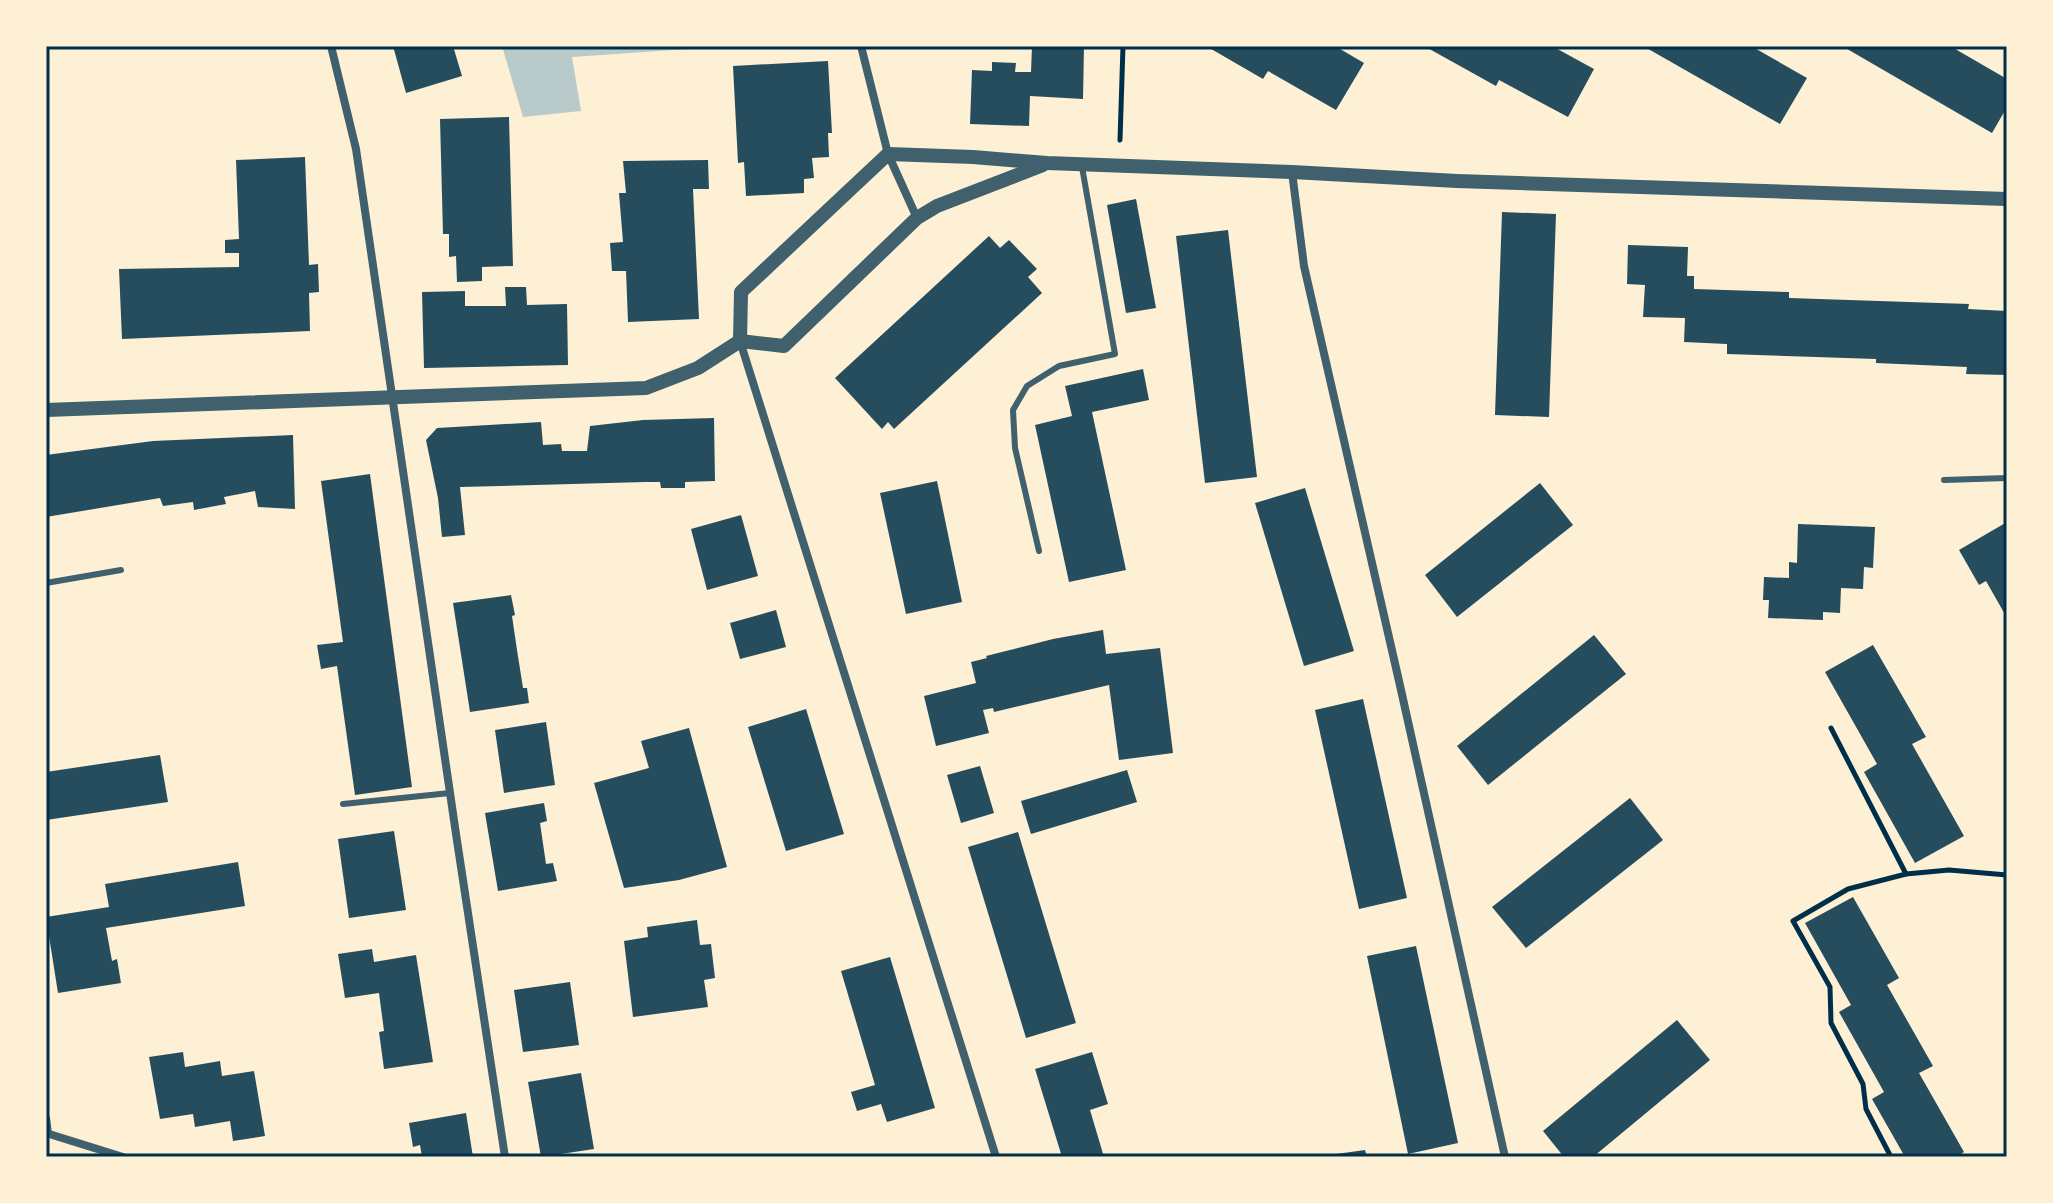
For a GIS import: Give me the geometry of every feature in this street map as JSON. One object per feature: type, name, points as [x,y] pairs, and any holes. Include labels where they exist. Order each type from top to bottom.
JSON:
[{"type":"street","points":[[331,46],[356,149],[505,1157]]},
{"type":"street","points":[[861,46],[888,154],[917,218]]},
{"type":"street","points":[[996,1157],[740,341],[741,292],[888,154],[1457,181],[2007,199]]},
{"type":"street","points":[[46,410],[646,388],[698,368],[740,341],[784,346],[917,218],[937,206],[1047,163]]},
{"type":"street","points":[[1292,172],[1304,266],[1505,1157]]},
{"type":"street","points":[[46,1118],[47,1134],[123,1157]]},
{"type":"lane","points":[[1039,551],[1015,448],[1013,410],[1027,386],[1059,366],[1115,354],[1082,163]]},
{"type":"lane","points":[[1944,480],[2007,478]]},
{"type":"lane","points":[[46,583],[121,570]]},
{"type":"lane","points":[[343,804],[450,793]]},
{"type":"path","points":[[1119,165],[1123,46]]},
{"type":"path","points":[[1831,728],[1906,874]]},
{"type":"path","points":[[1891,1157],[1866,1109],[1863,1084],[1831,1023],[1830,987],[1793,921],[1848,889],[1906,874],[1949,870],[2007,875]]},
{"type":"shaded area","points":[[502,46],[703,48],[572,57],[581,111],[523,117]]},
{"type":"building","points":[[393,46],[453,46],[462,76],[406,93]]},
{"type":"building","points":[[1032,46],[1084,46],[1083,99],[1030,96],[1029,126],[970,124],[972,70],[992,71],[992,62],[1016,63],[1015,72],[1031,72]]},
{"type":"building","points":[[1206,46],[1335,46],[1364,63],[1336,110],[1268,71],[1263,79]]},
{"type":"building","points":[[1424,46],[1552,46],[1594,69],[1568,117],[1499,80],[1496,86]]},
{"type":"building","points":[[1643,46],[1751,46],[1807,78],[1780,124]]},
{"type":"building","points":[[1842,46],[1950,46],[2007,79],[2007,107],[1992,133]]},
{"type":"building","points":[[828,61],[832,133],[828,133],[829,157],[812,158],[814,178],[804,179],[804,193],[746,196],[744,162],[738,163],[733,66]]},
{"type":"building","points":[[509,117],[513,266],[482,267],[482,281],[457,282],[456,256],[449,257],[449,234],[443,234],[440,119]]},
{"type":"building","points":[[305,157],[309,265],[318,264],[319,292],[309,293],[310,331],[122,339],[119,269],[239,267],[239,253],[225,253],[225,240],[239,239],[236,160]]},
{"type":"building","points":[[708,160],[709,189],[693,189],[699,319],[628,322],[626,271],[612,271],[610,243],[623,242],[619,193],[626,193],[623,161]]},
{"type":"building","points":[[1136,199],[1156,308],[1126,313],[1107,205]]},
{"type":"building","points":[[1502,212],[1556,214],[1549,417],[1495,415]]},
{"type":"building","points":[[1228,230],[1257,477],[1205,483],[1176,236]]},
{"type":"building","points":[[989,236],[1000,248],[1009,240],[1037,269],[1028,277],[1042,293],[894,429],[888,422],[882,429],[835,378]]},
{"type":"building","points":[[1628,245],[1688,247],[1687,276],[1694,276],[1694,289],[1789,292],[1789,298],[1969,304],[1968,309],[2007,311],[2007,375],[1966,374],[1967,367],[1876,363],[1876,359],[1727,354],[1727,344],[1684,342],[1685,318],[1643,317],[1645,285],[1627,284]]},
{"type":"building","points":[[505,287],[526,287],[527,305],[567,304],[568,365],[424,368],[422,292],[465,291],[465,306],[506,306]]},
{"type":"building","points":[[1143,369],[1149,400],[1092,412],[1126,570],[1069,582],[1035,425],[1072,416],[1065,386]]},
{"type":"building","points":[[714,418],[715,481],[685,482],[685,488],[661,488],[660,482],[460,487],[465,535],[442,537],[438,498],[426,440],[437,428],[541,422],[543,445],[561,444],[562,451],[587,451],[590,426],[643,420]]},
{"type":"building","points":[[293,435],[295,509],[258,507],[255,491],[224,497],[226,504],[194,510],[193,502],[163,506],[160,498],[46,517],[46,455],[153,441]]},
{"type":"building","points":[[370,474],[412,787],[355,795],[337,666],[321,669],[317,645],[343,642],[321,481]]},
{"type":"building","points":[[937,481],[962,602],[906,614],[880,493]]},
{"type":"building","points":[[1540,483],[1573,525],[1457,617],[1425,575]]},
{"type":"building","points":[[1305,488],[1354,651],[1304,666],[1255,503]]},
{"type":"building","points":[[741,515],[758,576],[707,590],[691,529]]},
{"type":"building","points":[[2007,522],[2007,618],[1986,581],[1979,585],[1959,550]]},
{"type":"building","points":[[1798,524],[1875,527],[1873,568],[1864,567],[1863,589],[1841,588],[1840,613],[1823,612],[1823,620],[1768,618],[1769,600],[1763,600],[1764,577],[1789,578],[1789,562],[1797,563]]},
{"type":"building","points":[[511,595],[523,688],[527,688],[529,703],[470,712],[453,603]]},
{"type":"building","points":[[776,610],[786,647],[740,659],[730,623]]},
{"type":"building","points":[[1103,630],[1106,654],[1160,648],[1173,753],[1119,760],[1109,685],[994,712],[993,708],[983,710],[989,733],[936,746],[924,696],[976,683],[971,662],[1053,639]]},
{"type":"building","points":[[1594,635],[1626,674],[1488,785],[1457,746]]},
{"type":"building","points":[[1873,645],[1926,737],[1912,744],[1964,836],[1915,863],[1864,772],[1877,764],[1825,672]]},
{"type":"building","points":[[1363,699],[1407,898],[1359,909],[1315,710]]},
{"type":"building","points":[[806,709],[844,834],[786,851],[748,727]]},
{"type":"building","points":[[546,722],[555,785],[504,793],[495,730]]},
{"type":"building","points":[[689,728],[727,867],[679,880],[624,888],[594,783],[649,768],[641,741]]},
{"type":"building","points":[[160,755],[168,802],[46,820],[46,772]]},
{"type":"building","points":[[980,766],[994,813],[961,823],[947,775]]},
{"type":"building","points":[[1127,770],[1137,802],[1031,834],[1021,801]]},
{"type":"building","points":[[1630,798],[1663,840],[1526,948],[1492,907]]},
{"type":"building","points":[[544,803],[547,821],[540,823],[546,864],[553,863],[557,881],[498,891],[485,813]]},
{"type":"building","points":[[394,831],[406,910],[349,918],[338,839]]},
{"type":"building","points":[[1018,832],[1076,1023],[1026,1038],[968,847]]},
{"type":"building","points":[[238,862],[245,906],[106,928],[112,961],[117,959],[121,983],[58,993],[46,917],[109,907],[105,884]]},
{"type":"building","points":[[1853,897],[1899,978],[1887,985],[1933,1066],[1919,1073],[1964,1152],[1956,1157],[1905,1157],[1872,1099],[1884,1092],[1839,1012],[1851,1005],[1805,923]]},
{"type":"building","points":[[697,920],[700,945],[711,944],[715,978],[704,980],[708,1007],[633,1017],[624,941],[648,937],[647,927]]},
{"type":"building","points":[[1416,946],[1458,1143],[1408,1154],[1367,956]]},
{"type":"building","points":[[372,949],[374,962],[416,955],[433,1062],[384,1069],[379,1032],[384,1031],[379,993],[345,998],[338,954]]},
{"type":"building","points":[[890,957],[935,1108],[887,1122],[881,1104],[857,1111],[851,1092],[875,1085],[841,971]]},
{"type":"building","points":[[570,982],[579,1045],[523,1052],[514,990]]},
{"type":"building","points":[[1677,1020],[1710,1060],[1593,1157],[1564,1157],[1543,1131]]},
{"type":"building","points":[[183,1052],[185,1067],[220,1061],[222,1076],[254,1071],[265,1136],[233,1141],[230,1121],[195,1127],[193,1114],[160,1119],[149,1057]]},
{"type":"building","points":[[1092,1052],[1108,1104],[1090,1110],[1104,1157],[1062,1157],[1035,1069]]},
{"type":"building","points":[[581,1073],[594,1149],[541,1157],[528,1082]]},
{"type":"building","points":[[466,1113],[473,1157],[422,1157],[420,1145],[413,1147],[409,1123]]},
{"type":"building","points":[[1365,1150],[1367,1157],[1329,1155]]}]
